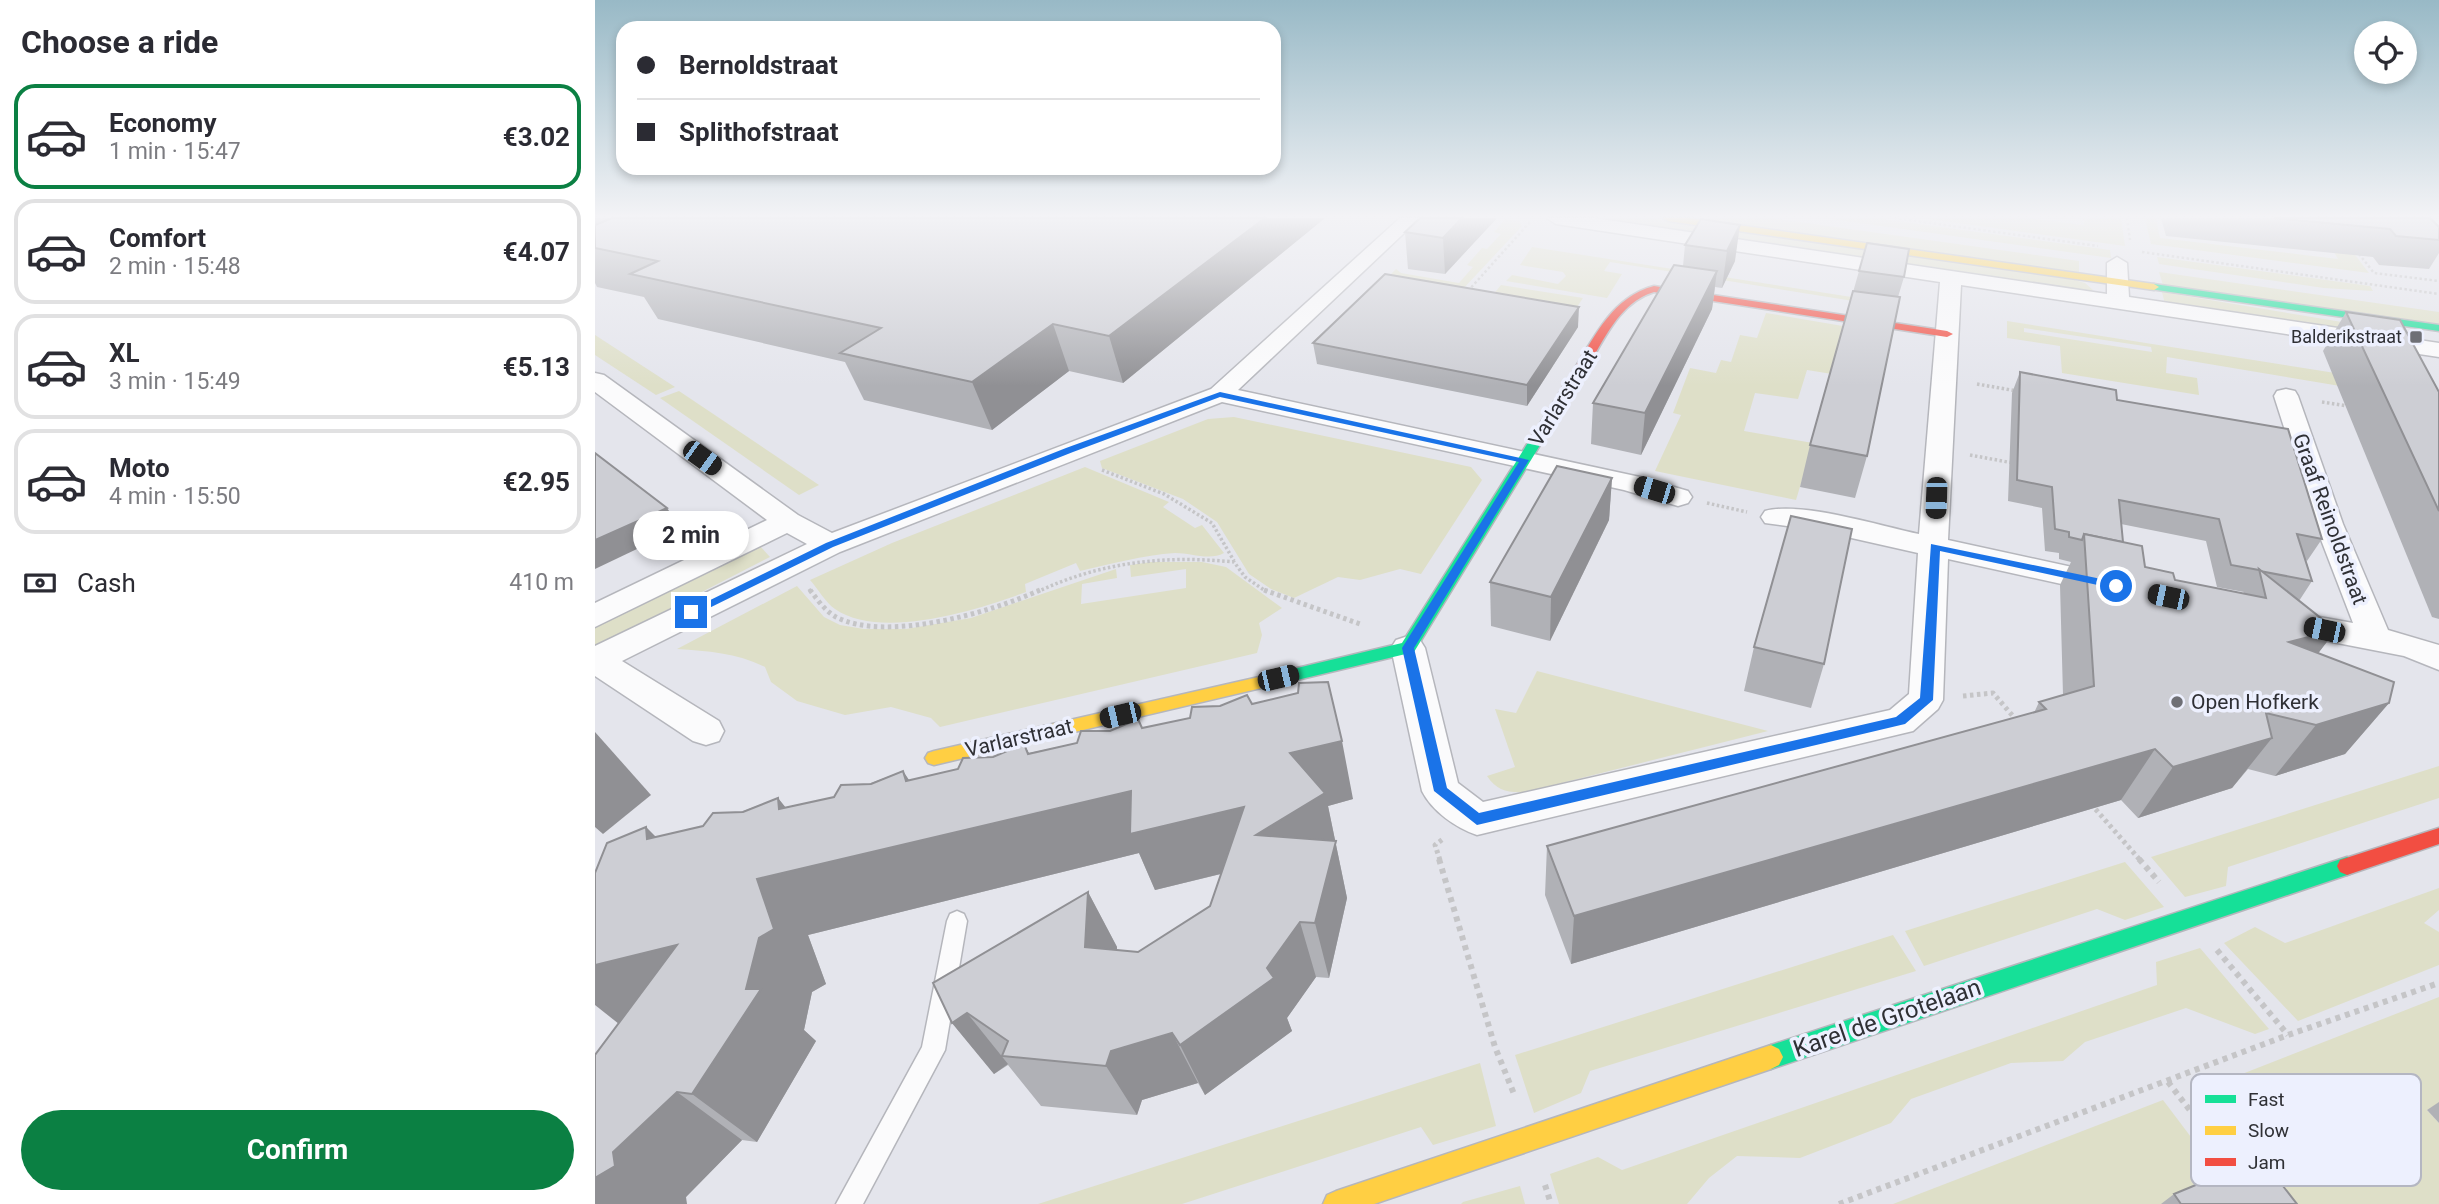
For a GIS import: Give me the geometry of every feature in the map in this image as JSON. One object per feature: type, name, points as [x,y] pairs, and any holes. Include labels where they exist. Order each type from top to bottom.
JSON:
[{"type":"street","points":[[595,660],[830,545],[1220,394],[1350,274]]},
{"type":"street","points":[[1926,274],[1951,278],[2009,274]]},
{"type":"street","points":[[2146,274],[2439,350]]},
{"type":"street","points":[[2156,274],[2439,328]]},
{"type":"street","points":[[1396,650],[1441,791],[1477,819],[1900,721],[1926,700],[1938,449],[1951,278]]},
{"type":"street","name":"Varlarstraat","points":[[934,758],[1396,650],[1525,460],[1612,318],[1634,293],[1656,288],[1947,334]]},
{"type":"street","points":[[595,380],[788,521],[830,545]]},
{"type":"street","points":[[1220,394],[1630,483],[1678,498]]},
{"type":"street","name":"Graaf Reinoldstraat","points":[[2286,396],[2329,524],[2376,641]]},
{"type":"street","points":[[1775,517],[1816,522],[2135,590]]},
{"type":"street","points":[[595,615],[788,521]]},
{"type":"street","points":[[2269,618],[2410,646],[2439,658]]},
{"type":"street","points":[[595,660],[706,731]]},
{"type":"street","name":"Karel de Grotelaan","points":[[1336,1204],[2190,916],[2439,836]]},
{"type":"lane","points":[[849,1204],[933,1050],[957,921]]},
{"type":"path","points":[[1479,297],[1465,295],[1483,274]]},
{"type":"path","points":[[2203,274],[2439,294]]},
{"type":"path","points":[[2384,274],[2439,281]]},
{"type":"path","points":[[1944,378],[2026,393]]},
{"type":"path","points":[[2286,396],[2350,406]]},
{"type":"path","points":[[1938,449],[2019,464]]},
{"type":"path","points":[[1070,450],[1098,469],[1164,494],[1212,523],[1240,572],[1256,586],[1275,597],[1346,616],[1396,650]]},
{"type":"path","points":[[1678,498],[1775,517]]},
{"type":"path","points":[[788,565],[837,618],[876,626],[942,621],[992,610],[1080,573],[1116,565],[1181,557],[1234,562]]},
{"type":"path","points":[[1926,700],[1993,693],[2021,724]]},
{"type":"path","points":[[2085,797],[2190,916],[2288,1035]]},
{"type":"path","points":[[1477,819],[1435,845],[1495,1047],[1531,1137],[1551,1204]]},
{"type":"path","points":[[1839,1204],[2288,1035],[2439,983]]},
{"type":"path","points":[[2168,1082],[2191,1112]]},
{"type":"green space","points":[[1391,274],[1408,274],[1459,283],[1467,274],[1477,274],[1461,291],[1386,279]]},
{"type":"green space","points":[[1565,274],[1622,274],[1607,298],[1506,281],[1512,275],[1558,284],[1566,276]]},
{"type":"green space","points":[[1686,274],[1706,274],[1896,304],[1897,308]]},
{"type":"green space","points":[[1969,274],[2038,274],[2071,279],[2085,283],[2093,290],[2090,292]]},
{"type":"green space","points":[[2160,274],[2174,274],[2439,312],[2439,325],[2163,285]]},
{"type":"green space","points":[[2229,274],[2283,274],[2370,286],[2373,291],[2324,288]]},
{"type":"green space","points":[[1501,285],[1583,298],[1575,310],[1492,296]]},
{"type":"green space","points":[[2162,292],[2384,329],[2387,336],[2165,304]]},
{"type":"green space","points":[[1766,313],[1890,334],[1832,374],[1807,370],[1798,399],[1755,393],[1744,431],[1813,443],[1796,500],[1655,471],[1681,415],[1673,413],[1690,368],[1716,373],[1721,360],[1731,362],[1740,335],[1757,338]]},
{"type":"green space","points":[[2007,321],[2424,387],[2430,401],[2167,357],[2166,373],[2197,378],[2199,395],[2062,373],[2060,346],[2007,338]],"holes":[[[2024,328],[2151,347],[2152,352],[2024,332]]]},
{"type":"green space","points":[[595,335],[675,387],[656,395],[595,355]]},
{"type":"green space","points":[[679,391],[819,485],[799,495],[660,398]]},
{"type":"green space","points":[[1234,417],[1471,467],[1482,480],[1421,574],[1400,569],[1360,580],[1338,577],[1294,598],[1271,589],[1249,574],[1217,522],[1183,499],[1102,468],[1100,461],[1208,419]]},
{"type":"green space","points":[[1085,467],[1169,502],[1163,507],[1195,528],[1202,525],[1224,553],[1207,557],[1181,553],[1163,554],[1080,571],[1076,563],[1025,584],[1026,592],[1006,599],[957,613],[904,622],[878,622],[855,618],[835,609],[810,580],[892,543]]},
{"type":"green space","points":[[759,545],[770,557],[595,647],[595,627]]},
{"type":"green space","points":[[1151,562],[1202,562],[1226,567],[1282,608],[1259,623],[1262,635],[1257,653],[940,727],[931,718],[891,707],[845,715],[797,701],[771,682],[765,667],[754,662],[722,653],[677,649],[797,586],[824,617],[840,625],[864,629],[906,629],[971,618],[1116,569],[1117,578],[1082,584],[1081,604],[1186,588],[1186,569],[1131,577],[1130,565]]},
{"type":"green space","points":[[1537,671],[1768,731],[1526,792],[1508,791],[1499,788],[1487,776],[1515,767],[1495,709],[1516,713]]},
{"type":"green space","points":[[2439,766],[2439,798],[2228,867],[2226,886],[2185,897],[2151,857]]},
{"type":"green space","points":[[2125,862],[2164,907],[2125,920],[2097,909],[1924,966],[1905,931]]},
{"type":"green space","points":[[2439,888],[2439,910],[2424,923],[2439,932],[2439,965],[2298,1021],[2224,943],[2255,927],[2285,943]]},
{"type":"green space","points":[[1893,935],[1916,971],[1590,1071],[1581,1093],[1534,1113],[1515,1055]]},
{"type":"green space","points":[[2200,948],[2269,1029],[2255,1034],[2186,1008],[2085,1042],[2063,1061],[2011,1063],[1911,1099],[1891,1123],[1800,1158],[1737,1156],[1709,1178],[1687,1204],[1559,1204],[1550,1174],[1598,1157],[1622,1170],[2157,985],[2156,962]]},
{"type":"green space","points":[[2439,997],[2439,1105],[2427,1110],[2439,1123],[2439,1204],[2275,1204],[2261,1186],[2421,1186],[2421,1074],[2242,1074]]},
{"type":"green space","points":[[1480,1063],[1496,1126],[1433,1145],[1421,1127],[1182,1204],[1038,1204]]},
{"type":"green space","points":[[2163,1100],[2191,1137],[2191,1186],[2228,1186],[2231,1190],[2197,1204],[1893,1204]]},
{"type":"green space","points":[[1520,1186],[1525,1204],[1461,1204],[1463,1202]]},
{"type":"building","points":[[631,274],[1191,274],[1109,336],[1053,324],[972,382],[840,353],[881,328]]},
{"type":"building","points":[[1385,274],[1579,307],[1527,385],[1313,343]]},
{"type":"building","points":[[1669,274],[1715,274],[1645,413],[1593,403]]},
{"type":"building","points":[[1853,291],[1900,297],[1867,456],[1810,445]]},
{"type":"building","points":[[2346,312],[2400,320],[2439,392],[2439,511]]},
{"type":"building","points":[[2020,372],[2116,390],[2117,400],[2288,429],[2322,539],[2297,534],[2312,581],[2231,565],[2219,519],[2119,500],[2123,542],[2084,534],[2082,540],[2069,537],[2069,532],[2055,529],[2052,487],[2017,480]]},
{"type":"building","points":[[595,453],[667,508],[595,540]]},
{"type":"building","points":[[1557,466],[1612,478],[1551,597],[1490,582]]},
{"type":"building","points":[[1791,516],[1852,529],[1824,664],[1754,647]]},
{"type":"building","points":[[2084,534],[2142,546],[2145,567],[2173,573],[2175,580],[2266,598],[2259,569],[2336,630],[2289,642],[2394,682],[2389,703],[2316,725],[2266,713],[2272,738],[2173,767],[2155,749],[1574,916],[1547,846],[2046,709],[2039,702],[2094,686]]},
{"type":"building","points":[[1328,682],[1342,741],[1290,753],[1325,793],[1256,835],[1336,841],[1315,923],[1300,922],[1267,968],[1274,978],[1180,1045],[1172,1033],[1111,1051],[1106,1066],[1002,1056],[1008,1041],[967,1013],[952,1023],[933,983],[1088,892],[1085,947],[1138,952],[1210,906],[1244,807],[1130,834],[1131,791],[757,879],[774,929],[759,938],[746,989],[761,989],[692,1094],[677,1092],[613,1152],[615,1166],[595,1178],[595,1055],[677,945],[595,965],[595,873],[607,843],[646,827],[647,839],[703,826],[713,813],[743,812],[778,798],[779,809],[834,797],[841,785],[871,784],[903,771],[906,781],[958,769],[963,758],[993,757],[1024,744],[1028,754],[1077,743],[1081,731],[1110,731],[1138,719],[1142,728],[1190,718],[1192,707],[1220,706],[1247,695],[1252,704],[1298,693],[1299,683]]},
{"type":"building","points":[[2193,1186],[2283,1186],[2297,1204],[2181,1204],[2174,1194]]},
{"type":"traffic: fast","points":[[2154,287],[2439,328]]},
{"type":"traffic: fast","points":[[1272,680],[1408,648],[1581,368]]},
{"type":"traffic: fast","points":[[1771,1057],[2347,866]]},
{"type":"traffic: slow","points":[[2064,274],[2154,287]]},
{"type":"traffic: slow","points":[[934,758],[1272,680]]},
{"type":"traffic: slow","points":[[1336,1204],[1771,1057]]},
{"type":"traffic: jam","points":[[1581,368],[1619,309],[1641,293],[1654,289],[1947,334]]},
{"type":"traffic: jam","points":[[2347,866],[2439,836]]},
{"type":"place","name":"Balderikstraat","points":[[2416,337]]},
{"type":"place","name":"Open Hofkerk","points":[[2177,702]]},
{"type":"route","points":[[691,612],[830,545],[1220,394],[1525,460],[1408,648],[1441,791],[1477,819],[1900,721],[1926,700],[1934,547],[2116,586]]}]
